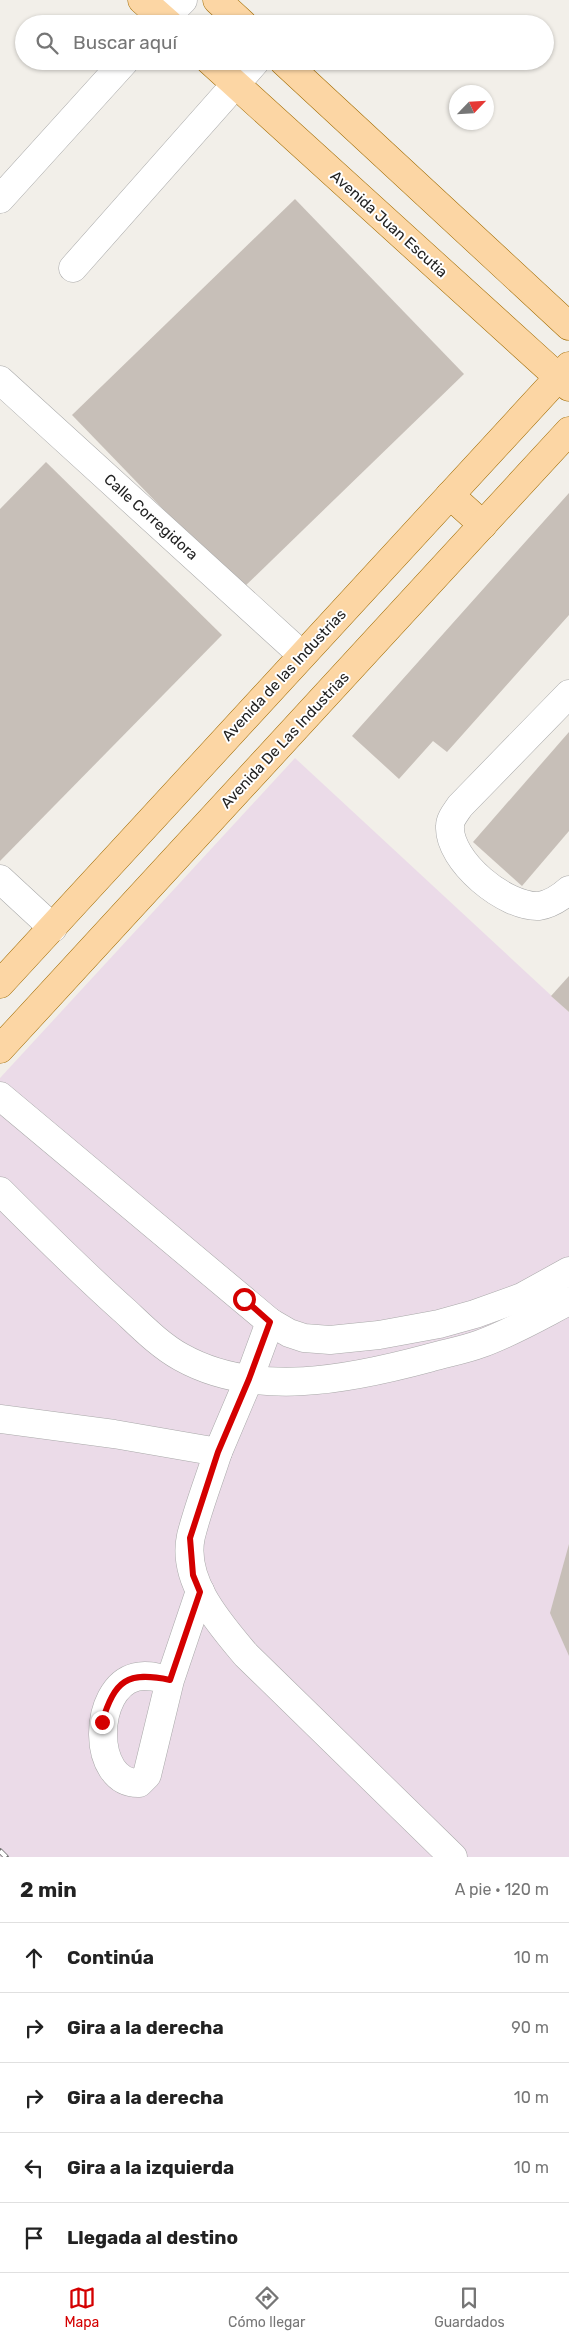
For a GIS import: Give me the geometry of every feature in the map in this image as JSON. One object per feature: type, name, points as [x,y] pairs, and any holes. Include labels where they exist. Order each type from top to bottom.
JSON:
[{"type":"main road","points":[[142,0],[157,15]]},
{"type":"main road","points":[[217,0],[233,15]]},
{"type":"main road","name":"Avenida Juan Escutia","points":[[220,70],[566,377]]},
{"type":"main road","points":[[293,70],[569,326]]},
{"type":"main road","name":"Avenida de las Industrias","points":[[0,984],[450,495],[566,377]]},
{"type":"main road","name":"Avenida De Las Industrias","points":[[0,1049],[569,431]]},
{"type":"main road","points":[[450,495],[483,525]]},
{"type":"main road","points":[[118,856],[150,886]]},
{"type":"street","points":[[170,15],[183,0]]},
{"type":"street","points":[[0,199],[117,70]]},
{"type":"street","points":[[73,268],[248,70]]},
{"type":"street","name":"Calle Corregidora","points":[[0,380],[302,654]]},
{"type":"street","points":[[569,694],[460,806],[450,825],[451,838],[461,858],[484,882],[509,898],[537,906],[550,904],[569,890]]},
{"type":"street","points":[[0,879],[53,928]]},
{"type":"street","points":[[0,1096],[270,1322],[289,1333],[304,1338],[330,1340],[379,1335],[438,1324],[475,1314],[522,1297],[569,1271]]},
{"type":"street","points":[[0,1191],[92,1282],[156,1339],[180,1357],[206,1369],[249,1379],[276,1381],[335,1378],[397,1367],[480,1344],[569,1301]]},
{"type":"street","points":[[270,1322],[249,1379],[218,1452],[190,1538],[193,1575],[200,1592],[222,1626],[246,1655],[447,1854]]},
{"type":"street","points":[[0,1419],[114,1434],[218,1452]]},
{"type":"street","points":[[170,1680],[200,1592]]},
{"type":"shaded area","points":[[295,758],[569,1012],[569,1857],[0,1857],[0,1078]]},
{"type":"building","points":[[295,199],[464,374],[241,590],[72,415]]},
{"type":"building","points":[[46,462],[222,635],[0,861],[0,509]]},
{"type":"building","points":[[569,493],[569,615],[447,752],[433,741],[399,779],[352,736]]},
{"type":"building","points":[[569,732],[569,831],[522,886],[473,842]]},
{"type":"building","points":[[569,976],[569,1012],[551,996]]},
{"type":"building","points":[[569,1544],[569,1656],[550,1613]]},
{"type":"railway","points":[[0,1851],[6,1857]]},
{"type":"route","points":[[102,1722],[108,1702],[117,1689],[134,1677],[145,1675],[170,1680],[200,1592],[193,1575],[190,1538],[218,1452],[249,1379],[270,1322],[244,1299]]}]
